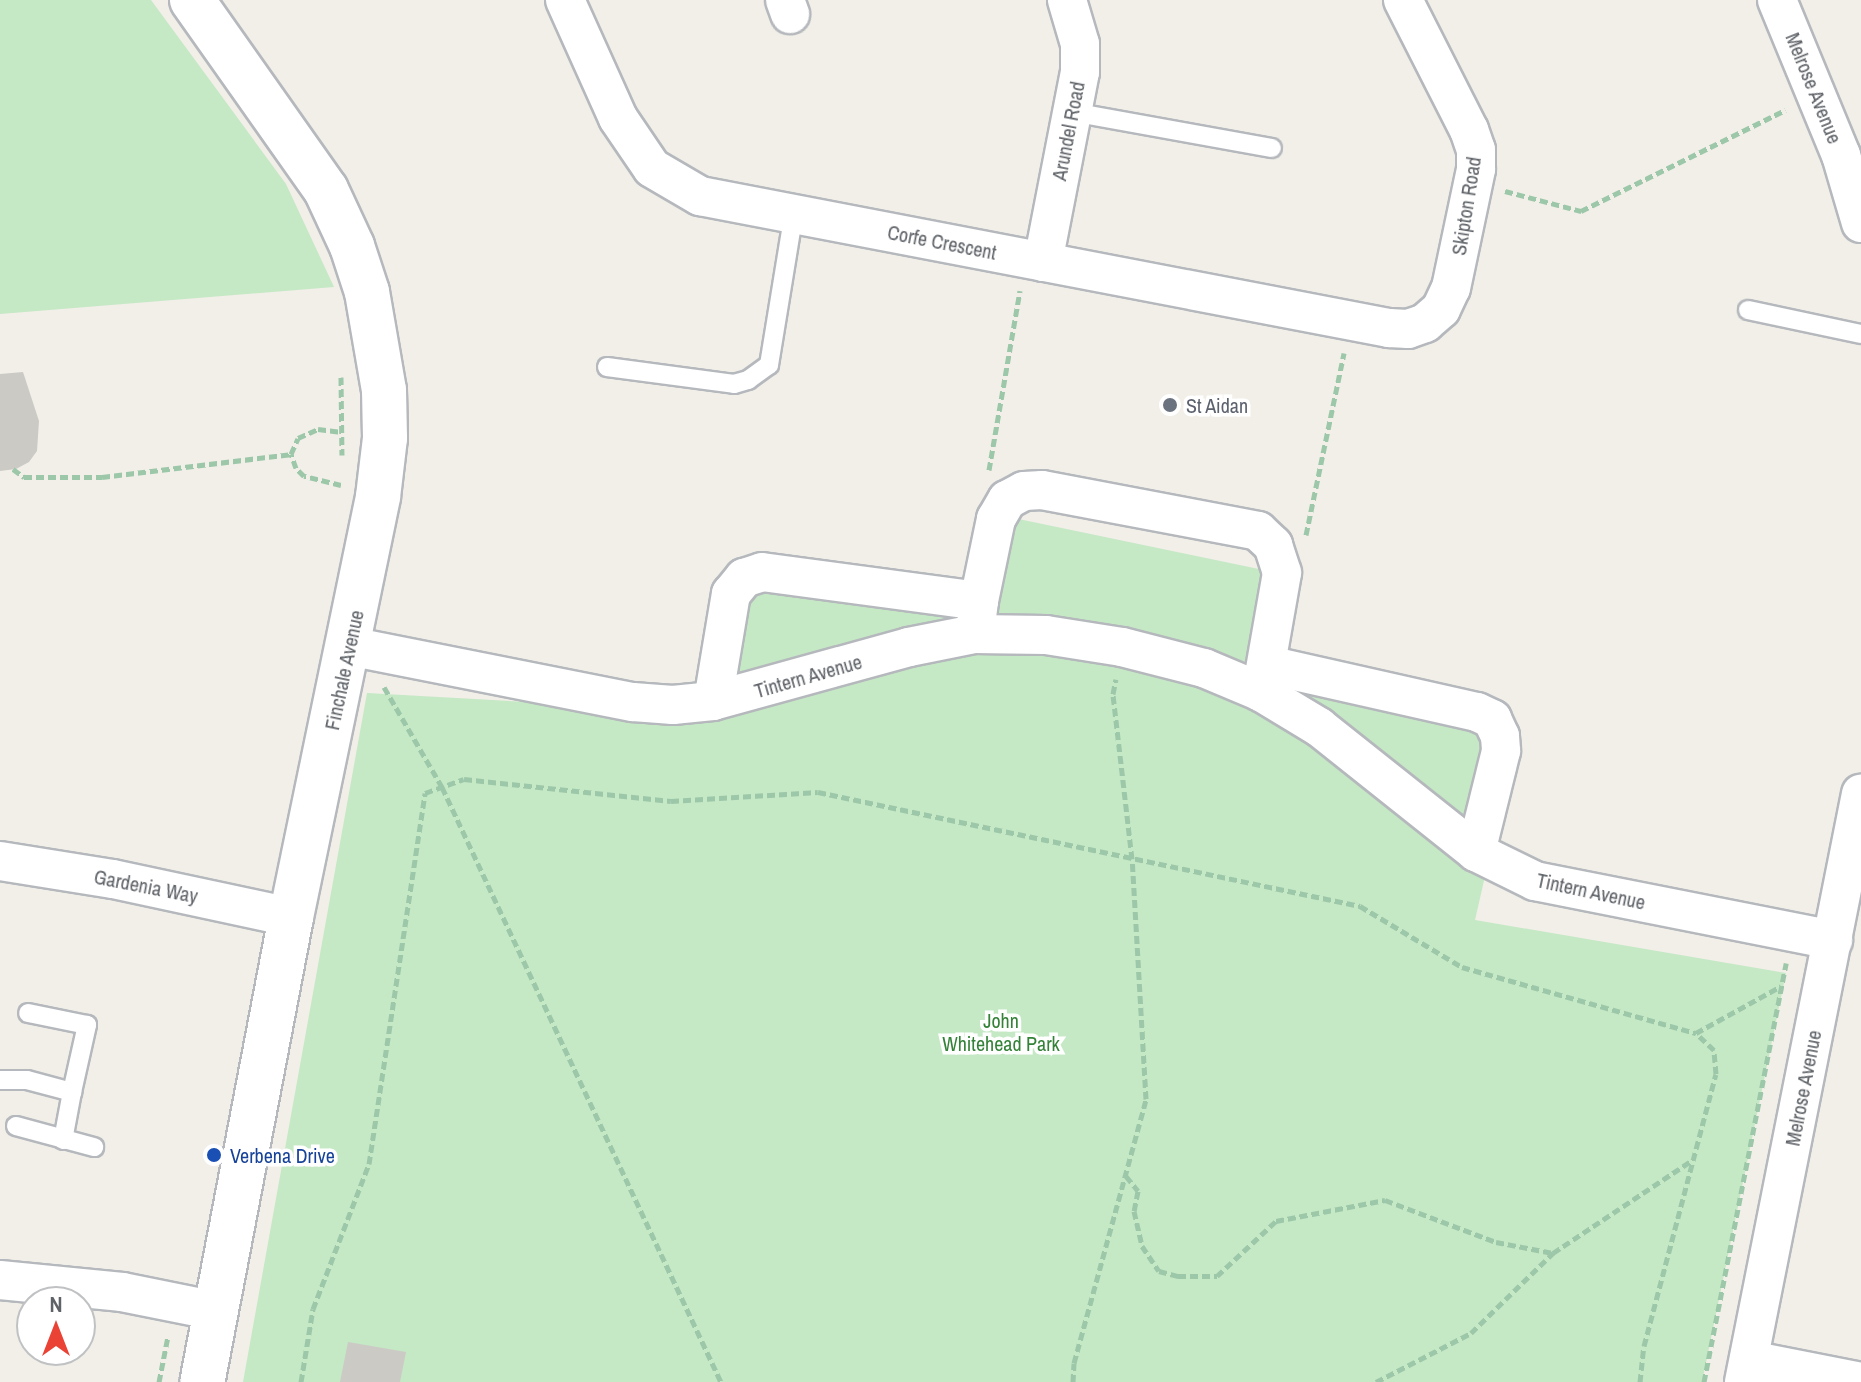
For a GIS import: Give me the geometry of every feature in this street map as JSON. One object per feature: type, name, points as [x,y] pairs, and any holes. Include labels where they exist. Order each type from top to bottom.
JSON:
[{"type":"street","name":"Finchale Avenue","points":[[192,0],[326,190],[352,246],[367,292],[384,390],[385,438],[378,497],[369,650],[291,917],[196,1307],[202,1382]]},
{"type":"street","name":"Corfe Crescent","points":[[565,0],[618,118],[652,168],[700,196],[1349,321],[1408,329],[1425,323]]},
{"type":"street","name":"Arundel Road","points":[[1034,260],[1072,112],[1080,44],[1067,0]]},
{"type":"street","name":"Skipton Road","points":[[1403,0],[1469,130],[1476,150],[1473,182],[1451,288],[1441,309],[1425,323]]},
{"type":"street","name":"Melrose Avenue","points":[[1777,0],[1818,94],[1861,223]]},
{"type":"street","points":[[713,701],[731,594],[744,578],[762,572],[976,618],[996,519],[1007,500],[1024,491],[1042,490],[1258,531],[1273,545],[1282,573],[1265,678],[1477,712],[1492,719],[1500,736],[1501,751],[1476,852]]},
{"type":"street","name":"Tintern Avenue","points":[[369,650],[633,702],[673,705],[713,701],[909,647],[976,618],[1046,635],[1122,647],[1204,668],[1265,678],[1319,727],[1476,852],[1535,881],[1831,948]]},
{"type":"street","name":"Melrose Avenue","points":[[1747,1371],[1861,794]]},
{"type":"street","name":"Gardenia Way","points":[[0,861],[113,879],[291,917]]},
{"type":"street","points":[[0,1280],[122,1292],[196,1307]]},
{"type":"street","points":[[1747,1371],[1861,1382]]},
{"type":"lane","points":[[1072,112],[1272,148]]},
{"type":"lane","points":[[607,367],[734,384],[748,380],[769,365],[794,213]]},
{"type":"lane","points":[[1748,310],[1861,334]]},
{"type":"lane","points":[[28,1013],[87,1025],[63,1140]]},
{"type":"lane","points":[[0,1080],[27,1080],[72,1092]]},
{"type":"lane","points":[[16,1126],[94,1147]]},
{"type":"path","points":[[1473,182],[1581,211],[1818,94]]},
{"type":"path","points":[[996,519],[984,496],[1034,260]]},
{"type":"path","points":[[1303,549],[1349,321]]},
{"type":"path","points":[[341,372],[342,462]]},
{"type":"path","points":[[341,485],[304,476],[296,468],[291,454],[298,438],[318,429],[342,432]]},
{"type":"path","points":[[13,469],[24,477],[102,477],[291,454]]},
{"type":"path","points":[[338,500],[343,477]]},
{"type":"path","points":[[1073,1382],[1074,1363],[1146,1099],[1132,859],[1113,694],[1122,647]]},
{"type":"path","points":[[369,650],[384,688],[442,787],[721,1382]]},
{"type":"path","points":[[301,1382],[313,1309],[369,1164],[425,793],[464,779],[671,801],[818,792],[1360,906],[1462,967],[1696,1033],[1714,1050],[1716,1074],[1644,1346],[1640,1382]]},
{"type":"path","points":[[1696,1033],[1782,985],[1831,948]]},
{"type":"path","points":[[1704,1382],[1787,953]]},
{"type":"path","points":[[1376,1382],[1471,1333],[1553,1253],[1691,1161]]},
{"type":"path","points":[[1126,1176],[1138,1191],[1134,1211],[1142,1246],[1159,1271],[1178,1276],[1217,1276],[1276,1221],[1385,1200],[1496,1242],[1553,1253]]},
{"type":"path","points":[[159,1382],[196,1307]]},
{"type":"green space","points":[[0,0],[151,0],[286,184],[334,287],[0,314]]},
{"type":"green space","name":"John Whitehead Park","points":[[980,511],[1297,577],[1285,657],[1505,716],[1496,828],[1475,920],[1786,973],[1702,1382],[243,1382],[367,693],[704,712],[713,700],[732,559],[961,590]]},
{"type":"building","points":[[23,372],[39,421],[37,451],[29,462],[16,469],[0,471],[0,374]]},
{"type":"building","points":[[348,1342],[406,1352],[400,1382],[340,1382]]},
{"type":"place","name":"St Aidan","points":[[1170,405]]},
{"type":"place","name":"Verbena Drive","points":[[214,1155]]}]
